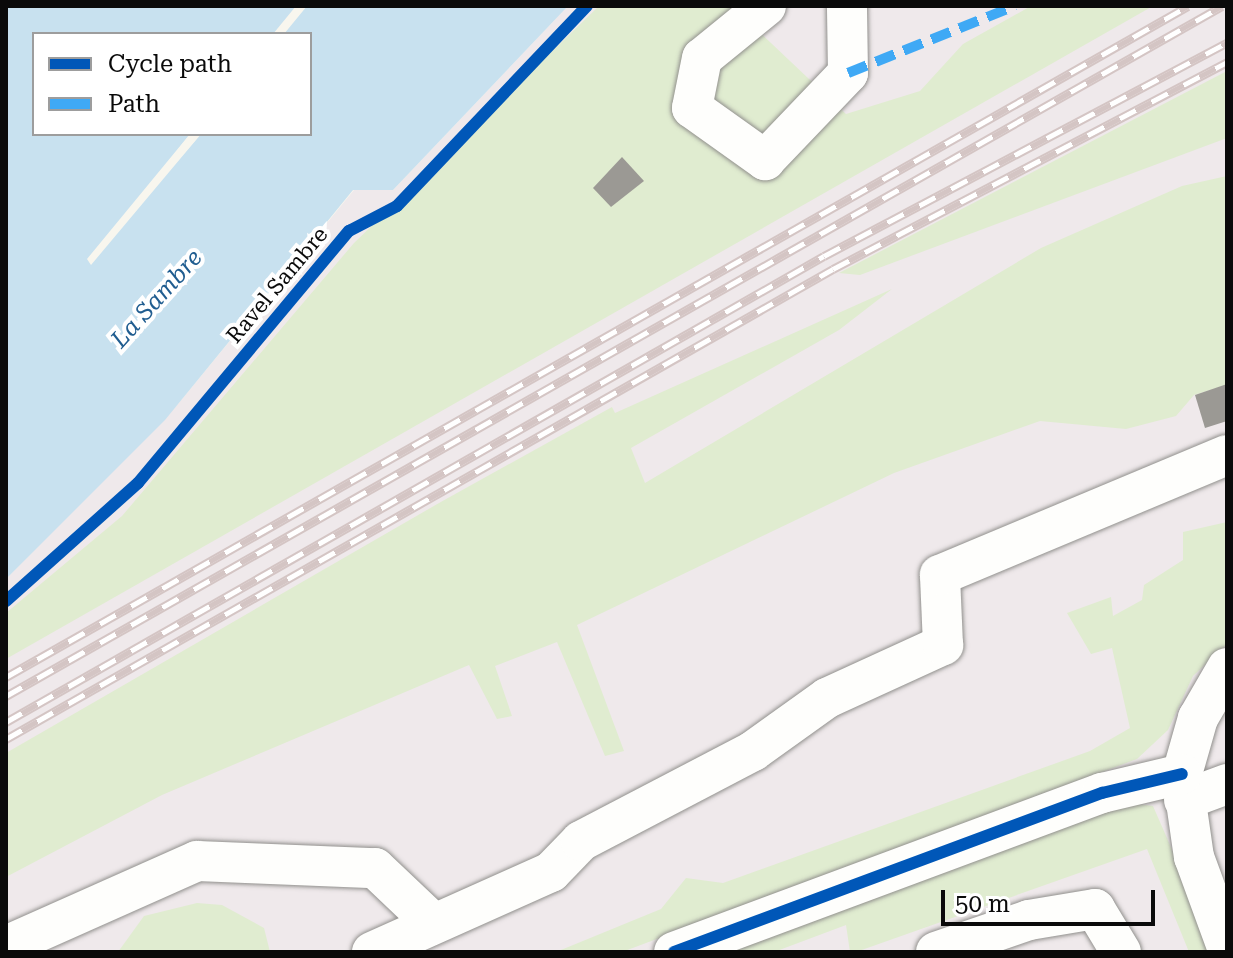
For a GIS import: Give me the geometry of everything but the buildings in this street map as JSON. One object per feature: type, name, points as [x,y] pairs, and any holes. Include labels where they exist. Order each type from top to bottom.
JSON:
[{"type":"street","points":[[766,6],[702,58],[692,108],[765,160],[848,73],[847,6]]},
{"type":"street","points":[[372,952],[432,922],[551,872],[581,841],[753,751],[827,698],[943,645],[940,575],[1227,455]]},
{"type":"street","points":[[1227,668],[1198,718],[1183,787],[1194,857],[1227,947]]},
{"type":"street","points":[[674,952],[1102,793],[1227,784]]},
{"type":"street","points":[[6,946],[197,861],[375,868],[432,922]]},
{"type":"street","points":[[936,952],[1029,920],[1095,909],[1121,952]]},
{"type":"shaded area","points":[[568,6],[1227,6],[1227,952],[6,952],[6,579],[178,404],[354,190],[393,190]]},
{"type":"green space","points":[[599,6],[732,6],[846,114],[920,91],[963,44],[1031,6],[1153,6],[6,659],[6,613],[122,516],[354,243]]},
{"type":"green space","points":[[1227,71],[1227,138],[860,275],[839,273]]},
{"type":"green space","points":[[1227,176],[1227,385],[1194,395],[1176,416],[1126,429],[1040,421],[894,473],[577,625],[624,751],[605,756],[557,642],[495,666],[512,716],[497,719],[469,665],[162,795],[6,877],[6,753],[439,503],[612,407],[615,413],[892,289],[839,330],[631,448],[645,483],[1041,248],[1182,186]]},
{"type":"green space","points":[[1227,522],[1227,644],[1193,676],[1168,730],[1137,759],[622,952],[556,952],[661,909],[686,878],[723,883],[1090,751],[1130,728],[1112,648],[1091,654],[1067,613],[1111,597],[1113,616],[1142,600],[1144,585],[1183,560],[1183,532]]},
{"type":"green space","points":[[1117,801],[1153,806],[1201,916],[1209,952],[1189,952],[1147,849],[856,952],[850,952],[846,925],[774,952],[710,952]]},
{"type":"green space","points":[[197,903],[222,905],[264,928],[270,952],[118,952],[144,916]]},
{"type":"water","name":"La Sambre","points":[[6,6],[296,6],[275,32],[32,32],[32,136],[188,136],[87,259],[91,265],[199,136],[312,136],[312,32],[286,32],[307,6],[568,6],[393,190],[353,190],[165,420],[6,579]]},
{"type":"pier","points":[[188,136],[163,173],[199,136],[88,264]]},
{"type":"railway","points":[[6,677],[1188,6]]},
{"type":"railway","points":[[6,696],[1222,6]]},
{"type":"railway","points":[[6,722],[824,256],[1227,43]]},
{"type":"railway","points":[[6,739],[833,269],[1227,62]]},
{"type":"marked path","points":[[848,73],[1015,6]]},
{"type":"cycle path","name":"Ravel Sambre","points":[[6,601],[138,483],[349,231],[397,206],[587,6]]},
{"type":"cycle path","points":[[674,952],[1102,793],[1182,774]]}]
